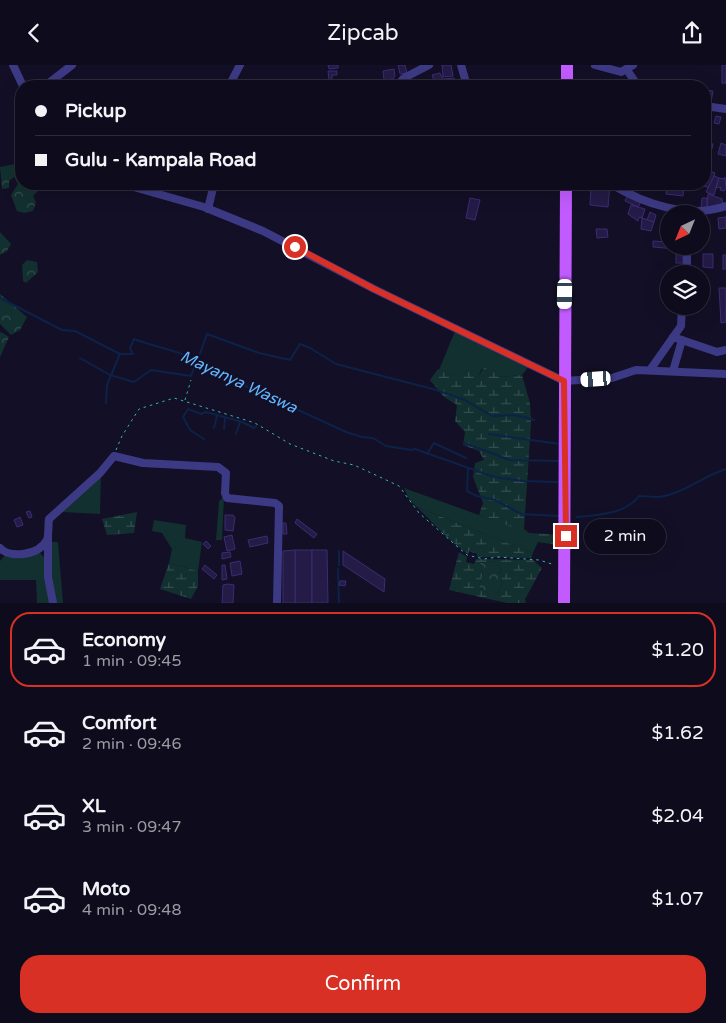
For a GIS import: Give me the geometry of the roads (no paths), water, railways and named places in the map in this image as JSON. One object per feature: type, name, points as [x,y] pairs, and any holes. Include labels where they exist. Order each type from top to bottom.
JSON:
[{"type":"main road","points":[[567,65],[567,80]]},
{"type":"main road","points":[[564,603],[566,569],[564,381],[566,190]]},
{"type":"street","points":[[13,65],[20,80]]},
{"type":"street","points":[[53,80],[72,65]]},
{"type":"street","points":[[232,80],[240,65]]},
{"type":"street","points":[[403,80],[429,65]]},
{"type":"street","points":[[462,65],[466,80]]},
{"type":"street","points":[[594,65],[621,72],[630,68],[635,80]]},
{"type":"street","points":[[711,107],[726,109]]},
{"type":"street","points":[[143,190],[208,209],[263,231],[374,289],[564,381],[612,378],[636,369],[726,374]]},
{"type":"street","points":[[208,209],[213,190]]},
{"type":"street","points":[[623,190],[660,206]]},
{"type":"street","points":[[710,210],[726,206]]},
{"type":"street","points":[[650,370],[680,326],[681,315]]},
{"type":"street","points":[[673,337],[717,352],[726,350]]},
{"type":"street","points":[[673,371],[682,340]]},
{"type":"street","points":[[53,603],[48,577],[49,519],[100,473],[114,456],[144,463],[221,467],[226,473],[225,493],[227,498],[278,504],[280,509],[277,603]]},
{"type":"street","points":[[0,548],[5,553],[20,555],[36,549],[48,538]]},
{"type":"street","points":[[36,549],[48,559]]},
{"type":"waterway","name":"Mayanya Waswa","points":[[0,298],[62,330],[75,331],[120,354],[133,354],[130,348],[134,339],[182,354],[209,369],[346,432],[373,438],[386,446],[415,449],[494,477],[523,481],[557,482]]},
{"type":"waterway","points":[[198,359],[207,334],[259,353],[290,360],[300,344],[336,364],[433,389],[465,400],[492,416],[515,415],[534,420]]},
{"type":"waterway","points":[[106,403],[107,385],[120,354]]},
{"type":"waterway","points":[[80,358],[110,375],[134,382],[151,370],[191,376],[197,359]]},
{"type":"waterway","points":[[204,439],[190,430],[183,417],[188,409],[201,414],[206,412],[242,422],[254,428],[257,425]]},
{"type":"waterway","points":[[214,428],[217,416]]},
{"type":"waterway","points":[[224,429],[225,419]]},
{"type":"waterway","points":[[236,434],[240,422]]},
{"type":"waterway","points":[[489,434],[560,444]]},
{"type":"waterway","points":[[427,454],[434,443],[466,458]]},
{"type":"waterway","points":[[464,443],[510,460],[559,461]]},
{"type":"waterway","name":"Mayanya Waswa","points":[[468,469],[467,491],[477,496],[495,500],[521,514],[559,516]]},
{"type":"waterway","name":"Mayanya Waswa","points":[[577,517],[611,513],[627,507],[639,496],[659,497],[668,495],[726,469]]},
{"type":"waterway","points":[[339,551],[339,565]]},
{"type":"waterway","points":[[338,569],[339,603]]}]
